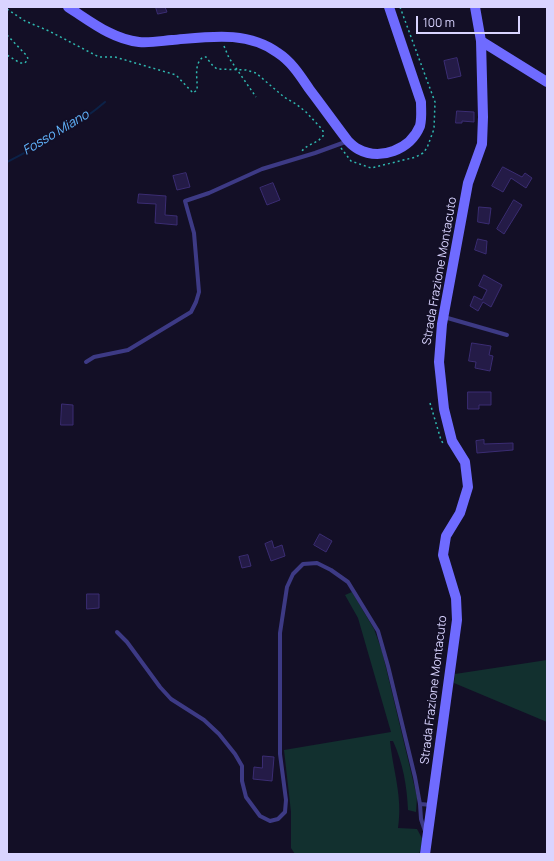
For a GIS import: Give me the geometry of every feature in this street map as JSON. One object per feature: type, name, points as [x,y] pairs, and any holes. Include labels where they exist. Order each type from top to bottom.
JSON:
[{"type":"street","points":[[68,7],[110,34],[139,42],[221,36],[244,38],[265,45],[279,53],[293,66],[344,143],[369,153],[381,154],[392,152],[403,147],[412,138],[420,126],[422,114],[421,102],[389,7]]},
{"type":"street","name":"Strada Frazione Montacuto","points":[[425,854],[457,620],[456,598],[443,555],[446,536],[460,513],[468,487],[465,462],[452,441],[444,409],[439,362],[443,317],[468,183],[482,144],[483,117],[481,41],[475,7]]},
{"type":"street","points":[[481,41],[547,82]]},
{"type":"lane","points":[[86,362],[94,357],[128,350],[152,334],[191,312],[199,292],[194,233],[185,201],[209,193],[262,169],[344,143]]},
{"type":"lane","points":[[443,317],[507,335]]},
{"type":"lane","points":[[117,632],[127,642],[160,687],[171,699],[204,720],[220,734],[242,766],[242,781],[246,797],[260,816],[270,821],[278,819],[285,812],[286,800],[280,754],[280,633],[287,587],[293,574],[303,564],[317,563],[331,570],[348,582],[378,631],[416,777],[421,819],[427,839]]},
{"type":"lane","points":[[420,804],[432,805]]},
{"type":"path","points":[[344,143],[351,161],[371,168],[416,157],[423,153],[427,148],[434,129],[435,102],[400,7]]},
{"type":"path","points":[[7,9],[25,21],[49,31],[99,57],[115,57],[176,75],[190,92],[193,93],[197,90],[198,64],[203,57],[206,57],[212,66],[217,69],[246,70],[256,73],[301,108],[323,131],[323,136],[321,139],[305,147],[301,152],[303,157]]},
{"type":"path","points":[[7,35],[27,56],[28,59],[25,63],[20,63],[7,55]]},
{"type":"path","points":[[221,36],[229,58],[256,97]]},
{"type":"path","points":[[430,403],[441,440],[448,448],[455,446]]},
{"type":"green space","points":[[352,592],[374,629],[382,651],[417,797],[416,812],[408,810],[407,792],[402,766],[393,741],[390,741],[398,795],[398,828],[417,829],[423,840],[419,854],[295,854],[291,848],[291,812],[284,750],[391,732],[358,618],[345,595]]},
{"type":"green space","points":[[547,660],[547,722],[454,683],[455,674]]},
{"type":"building","points":[[156,7],[165,7],[167,12],[158,14]]},
{"type":"building","points":[[457,58],[461,76],[448,79],[444,61]]},
{"type":"building","points":[[457,111],[474,112],[474,122],[462,121],[462,123],[456,123]]},
{"type":"building","points":[[503,167],[522,177],[525,173],[532,178],[526,188],[511,178],[503,192],[492,186]]},
{"type":"building","points":[[186,173],[190,187],[177,190],[173,176]]},
{"type":"building","points":[[273,183],[280,200],[267,205],[260,188]]},
{"type":"building","points":[[139,194],[166,196],[165,215],[177,216],[177,225],[155,223],[156,204],[138,203]]},
{"type":"building","points":[[514,200],[522,205],[504,234],[497,229]]},
{"type":"building","points":[[479,207],[491,208],[489,224],[478,222]]},
{"type":"building","points":[[478,239],[487,241],[486,254],[475,250]]},
{"type":"building","points":[[484,275],[502,285],[491,307],[483,302],[478,311],[470,306],[474,296],[482,300],[487,290],[479,286]]},
{"type":"building","points":[[472,343],[491,346],[489,355],[493,356],[490,371],[475,368],[476,362],[469,361]]},
{"type":"building","points":[[468,392],[491,392],[491,405],[479,405],[479,409],[468,409]]},
{"type":"building","points":[[62,404],[73,405],[73,425],[61,425]]},
{"type":"building","points":[[484,440],[484,444],[513,443],[513,450],[477,453],[476,441]]},
{"type":"building","points":[[320,534],[332,541],[326,552],[314,545]]},
{"type":"building","points":[[272,541],[274,548],[282,545],[285,556],[271,561],[265,544]]},
{"type":"building","points":[[248,555],[251,566],[242,568],[239,557]]},
{"type":"building","points":[[87,594],[99,594],[99,608],[87,609]]},
{"type":"building","points":[[263,756],[274,757],[272,781],[253,779],[254,767],[262,768]]},
{"type":"waterway","name":"Fosso Miano","points":[[7,162],[70,127],[105,102]]}]
